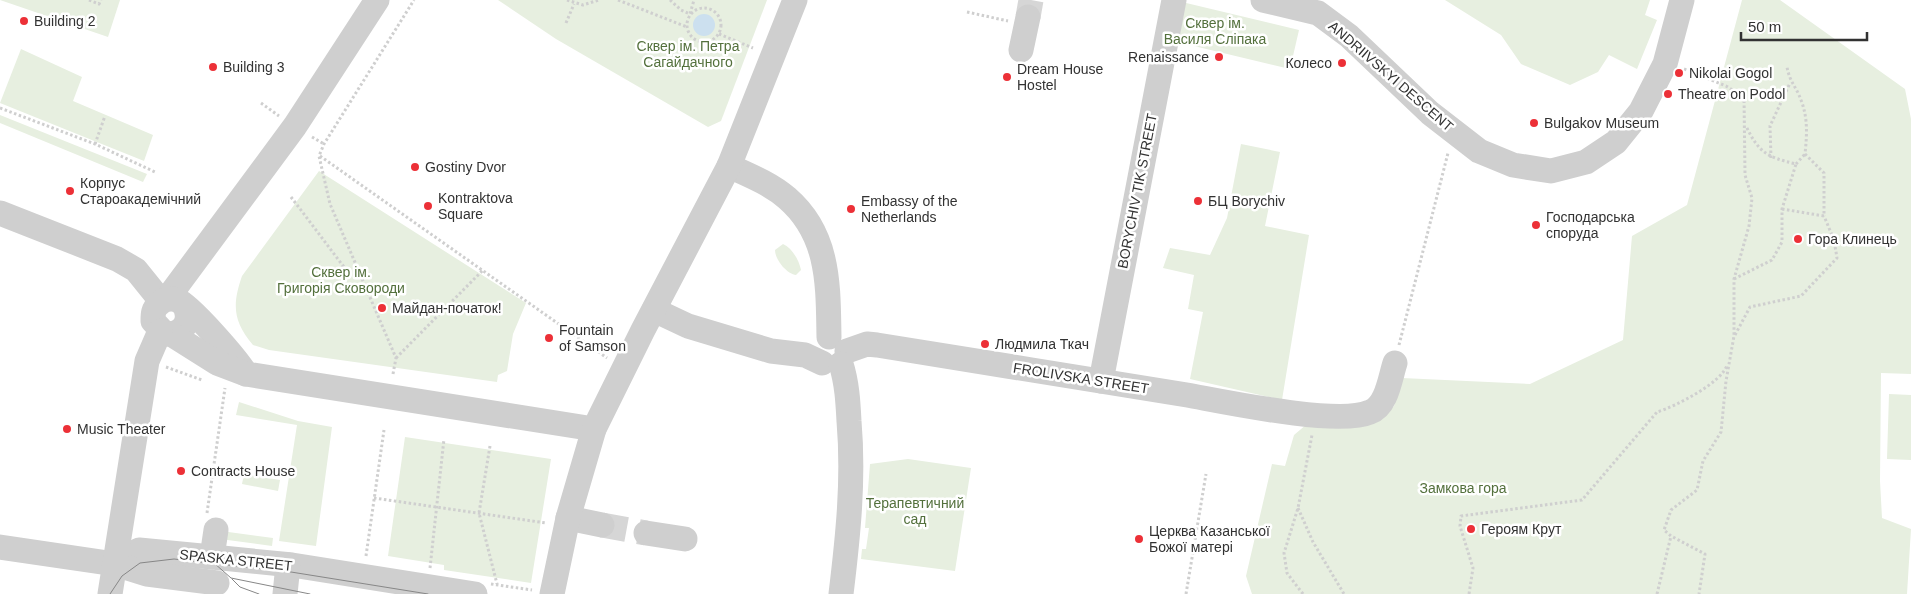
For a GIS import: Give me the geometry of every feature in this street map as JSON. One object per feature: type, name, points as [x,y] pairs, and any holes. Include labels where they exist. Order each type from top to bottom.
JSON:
[{"type":"street","points":[[171,303],[295,126],[377,0]]},
{"type":"street","points":[[552,594],[557,521],[594,429],[729,166],[795,0]]},
{"type":"street","name":"BORYCHIV TIK STREET","points":[[1101,381],[1174,0]]},
{"type":"street","name":"ANDRIIVSKYI DESCENT","points":[[1263,0],[1318,13],[1349,36],[1430,113],[1479,151],[1514,165],[1551,172],[1586,162],[1616,142],[1641,110],[1665,64],[1677,25],[1682,0]]},
{"type":"street","points":[[1021,50],[1027,21]]},
{"type":"street","points":[[729,166],[774,188],[786,197],[800,212],[809,226],[823,257],[828,278],[827,353],[846,380],[852,451],[851,511],[841,594]]},
{"type":"street","points":[[0,213],[117,260],[136,270],[188,320],[186,326],[160,345],[147,361],[110,594]]},
{"type":"street","points":[[171,303],[217,338],[246,374]]},
{"type":"street","points":[[654,310],[688,326],[771,351],[827,353]]},
{"type":"street","name":"FROLIVSKA STREET","points":[[827,353],[867,344],[877,345],[1316,415],[1342,416],[1371,412],[1379,405],[1384,397],[1395,363]]},
{"type":"street","points":[[160,345],[246,374],[594,429]]},
{"type":"street","points":[[557,521],[602,525]]},
{"type":"street","points":[[211,526],[212,557]]},
{"type":"street","points":[[646,532],[685,539]]},
{"type":"street","points":[[0,548],[115,564],[147,574],[217,584]]},
{"type":"street","name":"SPASKA STREET","points":[[115,564],[139,550],[288,565],[475,594]]},
{"type":"street","points":[[284,594],[288,565]]},
{"type":"path","points":[[89,0],[100,4],[101,0]]},
{"type":"path","points":[[393,374],[396,358],[330,204],[319,156],[324,144],[414,0]]},
{"type":"path","points":[[567,0],[574,4],[591,4],[599,0]]},
{"type":"path","points":[[618,0],[687,27],[693,38],[703,42],[709,42],[719,34],[721,24],[715,12],[702,8],[690,14]]},
{"type":"path","points":[[670,0],[681,10],[690,14]]},
{"type":"path","points":[[687,27],[694,0]]},
{"type":"path","points":[[566,23],[574,4]]},
{"type":"path","points":[[967,12],[1027,21]]},
{"type":"path","points":[[719,34],[753,48]]},
{"type":"path","points":[[1734,279],[1772,260],[1782,242],[1782,209],[1796,164],[1805,154],[1808,122],[1800,98],[1790,82],[1787,67]]},
{"type":"path","points":[[1682,69],[1726,86],[1744,97],[1746,125],[1745,175],[1752,198],[1749,226],[1734,279],[1734,336],[1726,380],[1721,432],[1703,461],[1697,490],[1671,510],[1664,530],[1671,536],[1705,554],[1699,594]]},
{"type":"path","points":[[1771,158],[1770,126],[1790,82]]},
{"type":"path","points":[[0,108],[95,144],[155,172]]},
{"type":"path","points":[[95,144],[106,116]]},
{"type":"path","points":[[1746,125],[1755,144],[1771,158],[1796,164]]},
{"type":"path","points":[[1395,363],[1450,146]]},
{"type":"path","points":[[1469,594],[1473,568],[1460,526],[1462,516],[1582,500],[1657,412],[1670,409],[1706,387],[1726,369],[1734,336],[1750,307],[1801,296],[1838,258],[1834,240],[1824,216],[1824,173],[1805,154]]},
{"type":"path","points":[[319,156],[615,363]]},
{"type":"path","points":[[291,197],[347,271]]},
{"type":"path","points":[[1782,209],[1824,216]]},
{"type":"path","points":[[396,358],[483,270]]},
{"type":"path","points":[[160,345],[208,382]]},
{"type":"path","points":[[211,526],[225,388],[217,385]]},
{"type":"path","points":[[1303,594],[1287,572],[1284,553],[1298,508],[1316,415]]},
{"type":"path","points":[[364,564],[384,430]]},
{"type":"path","points":[[429,574],[444,439]]},
{"type":"path","points":[[490,446],[479,513],[497,584]]},
{"type":"path","points":[[1186,594],[1206,474]]},
{"type":"path","points":[[374,498],[437,508],[557,521]]},
{"type":"path","points":[[1298,508],[1313,542],[1344,594]]},
{"type":"path","points":[[1657,594],[1671,536]]},
{"type":"green space","points":[[0,0],[120,0],[108,37]]},
{"type":"green space","name":"Сквер ім. Петра Сагайдачного","points":[[498,0],[767,0],[721,121],[708,127],[556,39]]},
{"type":"green space","points":[[1445,0],[1650,0],[1645,15],[1657,20],[1637,69],[1609,55],[1598,72],[1570,85],[1521,64],[1501,35]]},
{"type":"green space","name":"Замкова гора","points":[[1742,0],[1780,0],[1905,89],[1911,119],[1911,374],[1881,373],[1880,481],[1882,518],[1911,529],[1907,594],[1252,594],[1246,576],[1272,464],[1285,466],[1294,435],[1307,424],[1385,414],[1394,406],[1402,378],[1530,384],[1623,340],[1632,236],[1687,205]]},
{"type":"green space","name":"Сквер ім. Василя Сліпака","points":[[1182,2],[1299,30],[1290,69],[1173,41]]},
{"type":"green space","points":[[21,49],[82,77],[73,101],[153,135],[144,161],[0,103]]},
{"type":"green space","points":[[0,115],[147,174],[143,182],[0,123]]},
{"type":"green space","points":[[1241,144],[1280,152],[1265,226],[1309,235],[1282,400],[1190,379],[1203,312],[1188,309],[1194,275],[1163,268],[1170,248],[1210,255],[1227,218]]},
{"type":"green space","name":"Сквер ім. Григорія Сковороди","points":[[319,171],[526,303],[513,334],[507,371],[498,375],[497,382],[269,350],[253,345],[241,328],[236,312],[237,296],[242,276]]},
{"type":"green space","points":[[783,244],[792,251],[799,262],[801,270],[796,275],[785,269],[777,258],[775,250]]},
{"type":"green space","points":[[1889,394],[1911,395],[1911,460],[1887,459]]},
{"type":"green space","points":[[239,402],[298,421],[332,427],[316,546],[279,541],[297,425],[236,415]]},
{"type":"green space","points":[[405,437],[551,459],[531,583],[444,570],[444,565],[388,556]]},
{"type":"green space","name":"Терапевтичний сад","points":[[908,459],[971,468],[955,571],[861,559],[862,549],[866,549],[869,528],[865,528],[870,464]]},
{"type":"green space","points":[[244,474],[280,480],[278,491],[242,484]]},
{"type":"green space","points":[[221,531],[273,538],[272,546],[220,539]]},
{"type":"water","points":[[704,14],[712,17],[715,25],[712,33],[704,36],[696,33],[693,25],[696,17]]},
{"type":"tunnel","points":[[1028,17],[1031,0]]},
{"type":"tunnel","points":[[602,525],[646,533]]},
{"type":"tram line","points":[[110,594],[122,576],[140,563],[174,559],[291,572],[428,594]]},
{"type":"tram line","points":[[214,563],[231,578],[310,594]]},
{"type":"tram line","points":[[232,579],[240,587],[259,594]]},
{"type":"place","name":"Building 2","points":[[24,21]]},
{"type":"place","name":"Renaissance","points":[[1219,57]]},
{"type":"place","name":"Колесо","points":[[1342,63]]},
{"type":"place","name":"Building 3","points":[[213,67]]},
{"type":"place","name":"Nikolai Gogol","points":[[1679,73]]},
{"type":"place","name":"Dream House Hostel","points":[[1007,77]]},
{"type":"place","name":"Theatre on Podol","points":[[1668,94]]},
{"type":"place","name":"Bulgakov Museum","points":[[1534,123]]},
{"type":"place","name":"Gostiny Dvor","points":[[415,167]]},
{"type":"place","name":"Корпус Староакадемічний","points":[[70,191]]},
{"type":"place","name":"БЦ Borychiv","points":[[1198,201]]},
{"type":"place","name":"Kontraktova Square","points":[[428,206]]},
{"type":"place","name":"Embassy of the Netherlands","points":[[851,209]]},
{"type":"place","name":"Господарська споруда","points":[[1536,225]]},
{"type":"place","name":"Гора Клинець","points":[[1798,239]]},
{"type":"place","name":"Майдан-початок!","points":[[382,308]]},
{"type":"place","name":"Fountain of Samson","points":[[549,338]]},
{"type":"place","name":"Людмила Ткач","points":[[985,344]]},
{"type":"place","name":"Music Theater","points":[[67,429]]},
{"type":"place","name":"Contracts House","points":[[181,471]]},
{"type":"place","name":"Героям Крут","points":[[1471,529]]},
{"type":"place","name":"Церква Казанської Божої матері","points":[[1139,539]]}]
